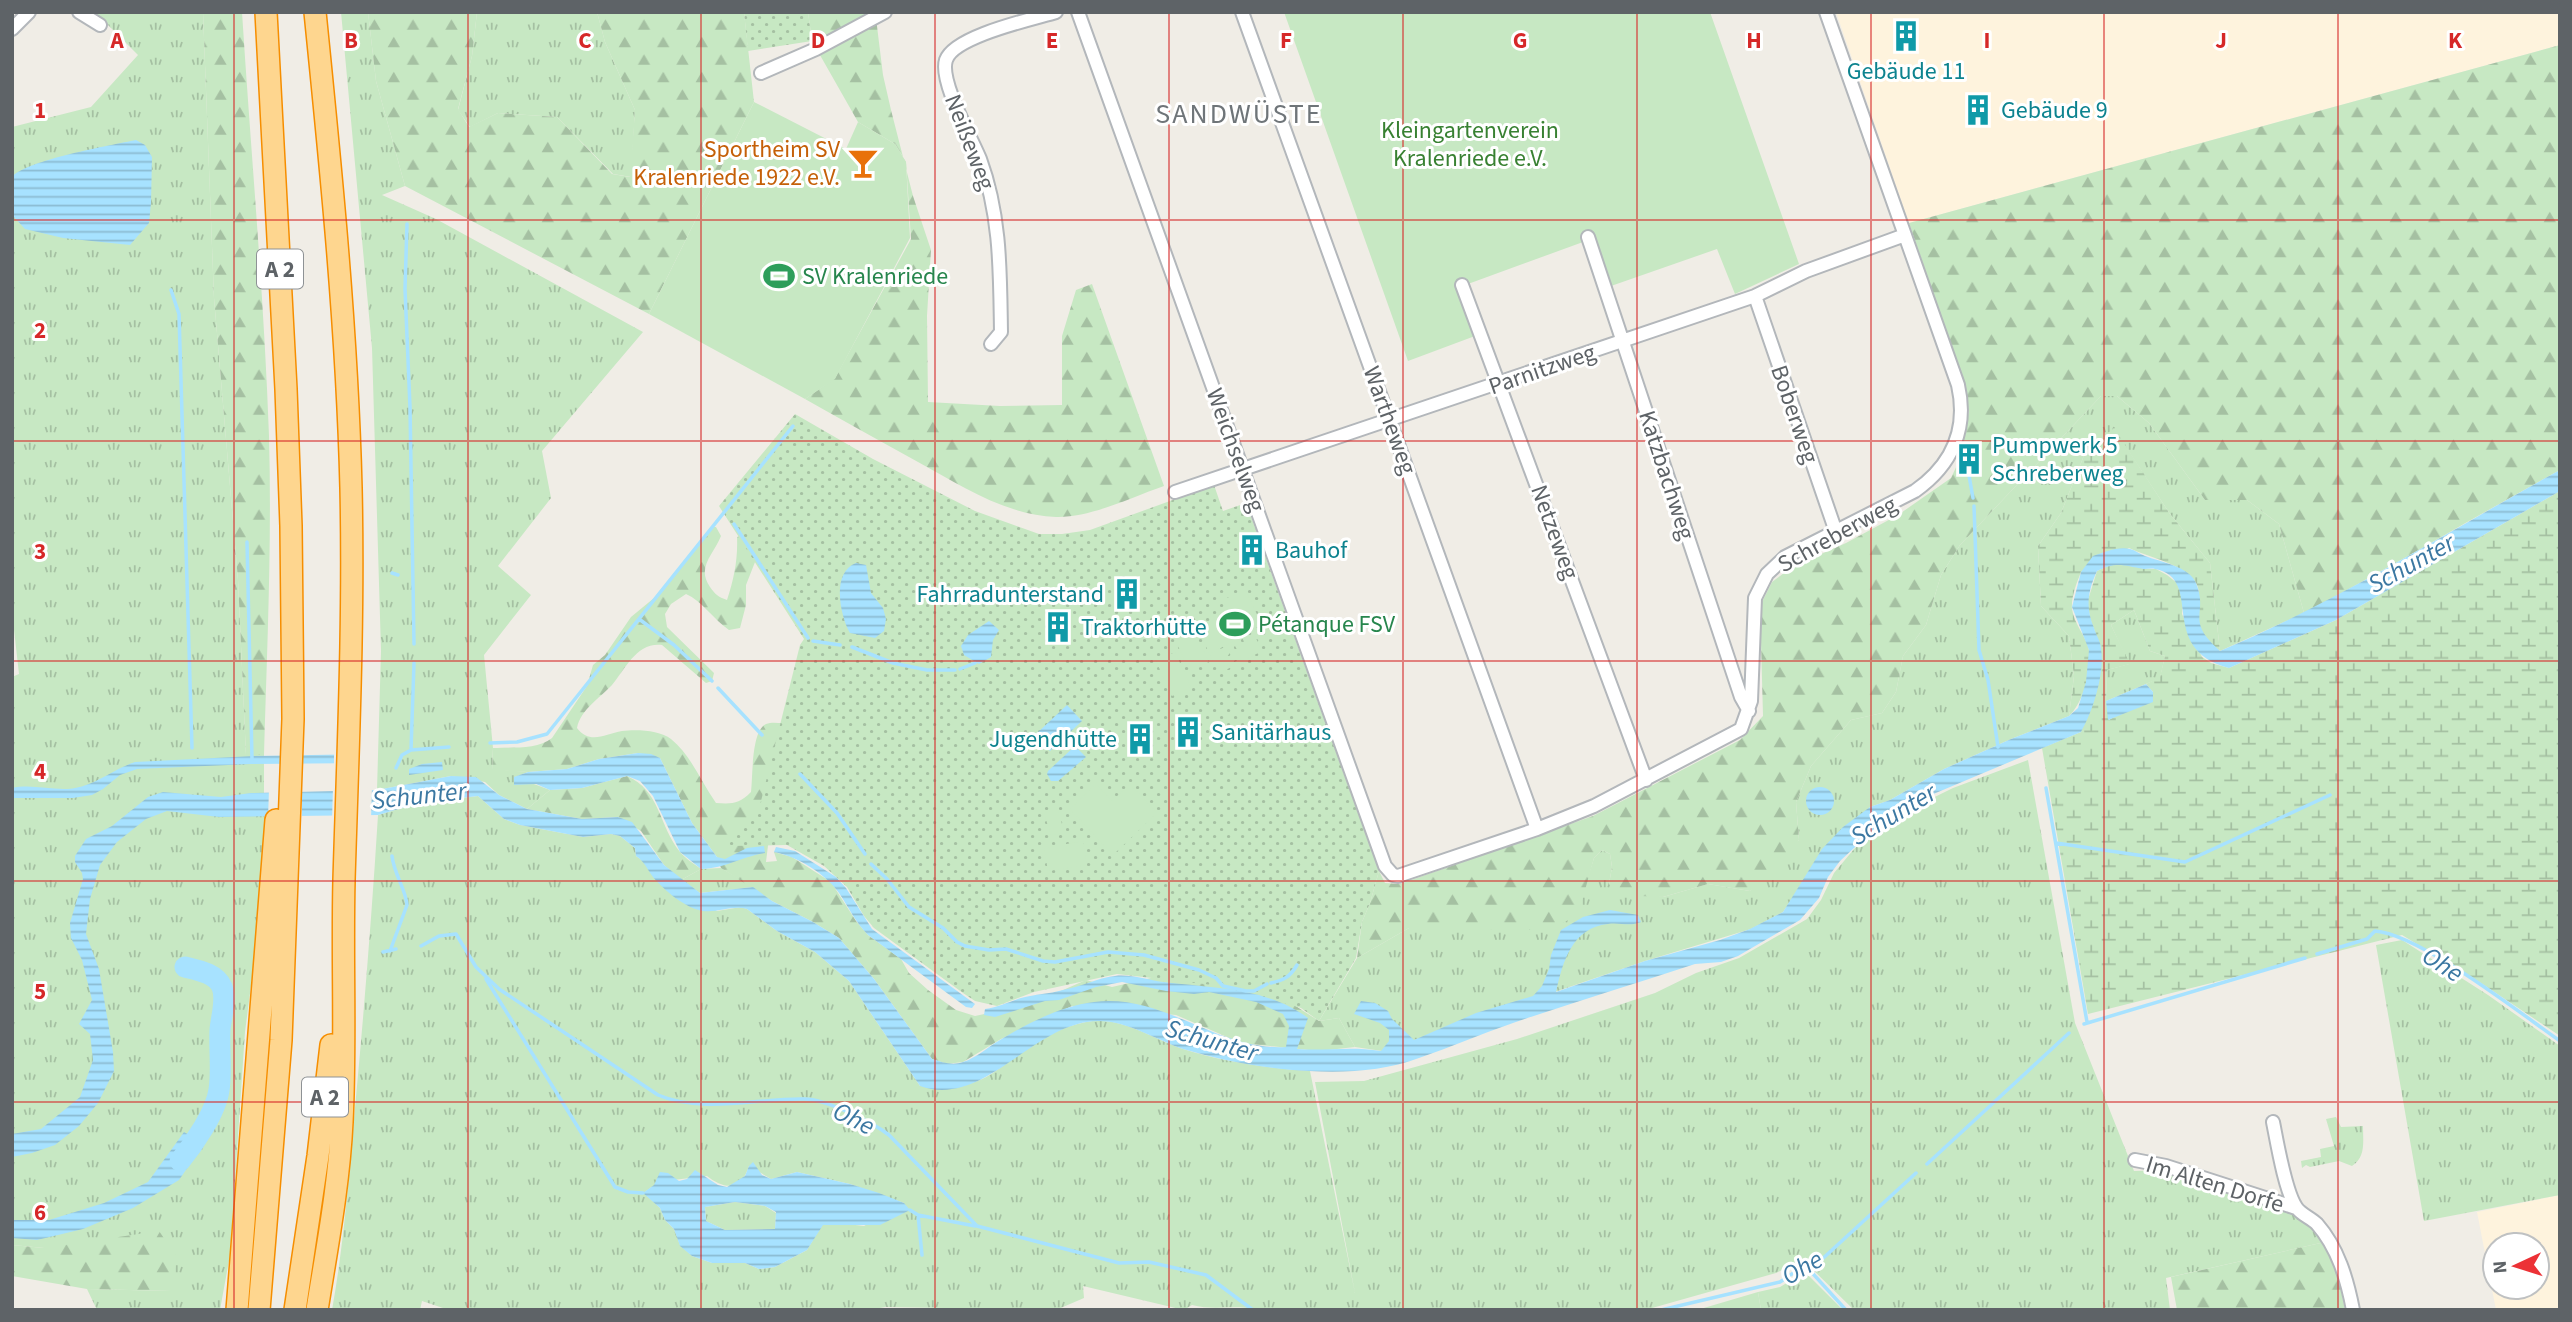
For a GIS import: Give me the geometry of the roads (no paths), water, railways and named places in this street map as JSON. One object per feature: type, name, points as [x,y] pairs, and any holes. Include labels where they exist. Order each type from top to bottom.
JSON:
[{"type":"highway","name":"A 2","points":[[259,1310],[280,1053],[280,885],[291,526],[266,12]]},
{"type":"highway","name":"A 2","points":[[295,1310],[331,1049],[344,882],[351,715],[351,516],[347,389],[330,156],[315,12]]},
{"type":"highway","points":[[317,1310],[339,1166],[342,1120],[344,882]]},
{"type":"highway","points":[[237,1310],[280,885]]},
{"type":"highway","points":[[230,1310],[243,1241]]},
{"type":"street","points":[[12,29],[29,12]]},
{"type":"street","points":[[79,12],[100,25]]},
{"type":"street","points":[[761,73],[816,49],[885,12]]},
{"type":"street","name":"Neißeweg","points":[[991,344],[1001,332],[998,230],[980,161],[947,80],[946,61],[955,48],[968,41],[1056,12]]},
{"type":"street","name":"Weichselweg","points":[[1078,12],[1385,866],[1393,875],[1405,876],[1537,829]]},
{"type":"street","name":"Wartheweg","points":[[1242,12],[1537,829]]},
{"type":"street","name":"Schreberweg","points":[[1749,711],[1753,687],[1754,612],[1760,585],[1779,561],[1915,491],[1933,476],[1950,455],[1961,422],[1958,385],[1826,12]]},
{"type":"street","name":"Parnitzweg","points":[[1175,492],[1755,296],[1806,271],[1905,235]]},
{"type":"street","name":"Katzbachweg","points":[[1588,237],[1741,697],[1749,711]]},
{"type":"street","name":"Netzeweg","points":[[1462,285],[1646,780]]},
{"type":"street","name":"Boberweg","points":[[1755,296],[1836,533]]},
{"type":"street","points":[[1537,829],[1594,806],[1741,729],[1749,711]]},
{"type":"street","name":"Im Alten Dorfe","points":[[2273,1122],[2279,1154],[2296,1208]]},
{"type":"street","name":"Im Alten Dorfe","points":[[2135,1160],[2166,1166],[2296,1208],[2318,1225],[2332,1245],[2343,1272],[2353,1310]]},
{"type":"water","points":[[136,140],[145,145],[152,157],[151,203],[149,223],[130,245],[63,238],[25,229],[14,217],[12,177],[20,171],[70,154]]},
{"type":"water","name":"Schunter","points":[[2560,470],[2560,491],[2336,620],[2229,668],[2207,658],[2193,646],[2187,631],[2178,586],[2170,575],[2154,569],[2120,565],[2097,571],[2091,585],[2089,606],[2091,620],[2101,646],[2100,680],[2090,714],[2081,732],[1931,795],[1881,823],[1840,861],[1828,877],[1819,898],[1800,920],[1738,956],[1721,962],[1695,964],[1513,1023],[1431,1054],[1379,1068],[1323,1072],[1246,1064],[1183,1049],[1124,1025],[1100,1021],[1065,1028],[984,1078],[964,1087],[942,1090],[920,1086],[849,981],[815,952],[777,931],[747,909],[703,911],[682,903],[653,877],[636,856],[635,848],[620,836],[611,834],[583,837],[520,825],[504,819],[478,796],[419,803],[378,815],[219,817],[167,811],[146,819],[117,842],[100,865],[90,899],[86,934],[99,969],[114,1071],[98,1103],[79,1126],[55,1145],[12,1157],[12,1134],[41,1129],[80,1097],[93,1060],[90,1034],[79,1024],[92,1000],[82,960],[71,938],[70,923],[83,879],[75,856],[86,839],[112,826],[148,797],[163,792],[221,797],[251,793],[377,790],[451,776],[476,777],[499,795],[527,809],[582,819],[618,817],[632,822],[664,865],[700,893],[753,887],[772,901],[839,938],[874,979],[932,1059],[943,1062],[955,1064],[968,1060],[1045,1016],[1094,1002],[1144,1006],[1237,1040],[1261,1046],[1286,1047],[1289,1026],[1283,1014],[1256,1002],[1209,992],[1194,994],[1166,991],[1122,982],[1096,987],[1059,1000],[1045,1001],[995,1017],[984,1015],[985,1009],[1021,998],[1121,976],[1219,988],[1275,1000],[1308,1018],[1297,1049],[1381,1051],[1389,1041],[1389,1030],[1380,1023],[1354,1014],[1361,1001],[1375,1003],[1388,1011],[1392,1019],[1414,1040],[1476,1013],[1533,996],[1542,986],[1561,930],[1583,917],[1610,910],[1638,915],[1641,922],[1608,924],[1586,932],[1571,948],[1566,958],[1556,992],[1750,929],[1783,912],[1822,849],[1843,827],[1870,807],[1890,800],[1944,769],[2069,716],[2078,708],[2086,682],[2089,650],[2072,607],[2081,572],[2093,556],[2126,548],[2187,572],[2196,583],[2199,594],[2200,624],[2209,640],[2220,651],[2350,588]]},
{"type":"water","points":[[856,563],[866,565],[871,593],[883,608],[886,619],[884,631],[875,638],[850,633],[843,616],[840,585],[848,568]]},
{"type":"water","points":[[989,621],[999,630],[993,640],[991,657],[979,664],[964,655],[961,646],[968,635]]},
{"type":"water","points":[[2146,684],[2153,692],[2153,702],[2108,720],[2106,701]]},
{"type":"water","points":[[1067,705],[1082,721],[1050,751],[1035,735]]},
{"type":"water","points":[[1075,746],[1086,757],[1058,781],[1051,781],[1048,771]]},
{"type":"water","points":[[638,753],[660,758],[692,823],[717,857],[725,859],[747,848],[764,846],[765,853],[718,867],[701,869],[680,852],[653,796],[640,781],[627,776],[582,788],[550,790],[536,784],[514,785],[514,777],[528,772],[567,769],[599,759]]},
{"type":"water","points":[[368,754],[368,763],[137,769],[120,775],[92,795],[73,798],[12,798],[12,788],[77,788],[135,762]]},
{"type":"water","points":[[442,762],[443,770],[409,775],[409,769],[422,764]]},
{"type":"water","points":[[1820,787],[1830,791],[1834,801],[1830,811],[1820,815],[1810,811],[1806,801],[1810,791]]},
{"type":"water","points":[[776,847],[795,851],[836,877],[872,929],[975,1004],[972,1008],[966,1007],[868,935],[827,879],[801,862],[774,852]]},
{"type":"water","points":[[184,1132],[204,1144],[179,1180],[133,1208],[83,1229],[37,1240],[12,1238],[12,1220],[49,1220],[104,1203],[148,1182]]},
{"type":"water","points":[[753,1162],[762,1175],[771,1179],[797,1172],[850,1184],[904,1203],[910,1210],[880,1225],[823,1225],[807,1250],[775,1267],[759,1269],[745,1263],[712,1263],[692,1256],[680,1246],[674,1229],[665,1220],[660,1208],[643,1193],[654,1185],[660,1172],[668,1173],[679,1181],[687,1179],[695,1170],[718,1185],[727,1187],[745,1176]],"holes":[[[735,1202],[765,1206],[776,1212],[775,1229],[725,1230],[706,1221],[705,1207]]]},
{"type":"waterway","points":[[407,224],[405,289],[414,644]]},
{"type":"waterway","points":[[171,290],[179,314],[192,748]]},
{"type":"waterway","points":[[490,743],[517,742],[547,734],[793,426]]},
{"type":"waterway","points":[[1968,470],[1973,498]]},
{"type":"waterway","points":[[1974,506],[1979,650],[1988,680],[1998,747]]},
{"type":"waterway","points":[[734,524],[808,638]]},
{"type":"waterway","points":[[247,542],[252,759]]},
{"type":"waterway","points":[[392,573],[398,575]]},
{"type":"waterway","points":[[639,619],[674,645],[712,681]]},
{"type":"waterway","points":[[813,641],[840,645]]},
{"type":"waterway","points":[[852,647],[893,663],[927,670],[955,670]]},
{"type":"waterway","points":[[396,768],[402,755],[411,750],[414,663]]},
{"type":"waterway","points":[[960,669],[975,663]]},
{"type":"waterway","points":[[718,688],[762,735]]},
{"type":"waterway","points":[[411,750],[449,747]]},
{"type":"waterway","points":[[800,774],[837,813],[865,854]]},
{"type":"waterway","points":[[2046,788],[2087,1022]]},
{"type":"waterway","points":[[2056,843],[2185,862],[2330,795]]},
{"type":"waterway","points":[[390,951],[407,905],[392,856]]},
{"type":"waterway","points":[[871,864],[909,907],[943,928],[965,946],[989,950],[1006,949],[1043,961],[1055,962],[1108,952],[1144,955],[1199,970],[1216,978],[1223,986],[1254,991],[1267,984]]},
{"type":"waterway","name":"Ohe","points":[[2317,954],[2367,939],[2375,931],[2394,935],[2469,977],[2560,1041]]},
{"type":"waterway","name":"Ohe","points":[[421,946],[439,936],[456,934],[476,967],[499,989],[658,1095],[693,1104],[804,1099],[836,1107],[889,1135],[977,1226],[1119,1263],[1149,1262],[1206,1275],[1253,1310]]},
{"type":"waterway","name":"Ohe","points":[[383,952],[396,949]]},
{"type":"waterway","name":"Ohe","points":[[2084,1024],[2305,958]]},
{"type":"waterway","points":[[1271,983],[1286,977],[1297,965]]},
{"type":"waterway","points":[[180,1161],[204,1127],[217,1099],[224,1002],[222,987],[215,978],[185,967]]},
{"type":"waterway","points":[[486,979],[615,1187],[628,1192],[643,1193]]},
{"type":"waterway","name":"Ohe","points":[[1927,1164],[2069,1033]]},
{"type":"waterway","name":"Ohe","points":[[1661,1310],[1780,1282],[1805,1265],[1820,1261],[1916,1173]]},
{"type":"waterway","points":[[910,1210],[918,1215],[975,1226]]},
{"type":"waterway","points":[[918,1215],[922,1255]]},
{"type":"waterway","points":[[1805,1265],[1846,1310]]},
{"type":"place","name":"Gebäude 11","points":[[1906,36]]},
{"type":"place","name":"Gebäude 9","points":[[1978,110]]},
{"type":"place","name":"Sportheim SV Kralenriede 1922 e.V.","points":[[863,163]]},
{"type":"place","name":"SV Kralenriede","points":[[779,276]]},
{"type":"place","name":"Pumpwerk 5 Schreberweg","points":[[1969,459]]},
{"type":"place","name":"Bauhof","points":[[1252,550]]},
{"type":"place","name":"Fahrradunterstand","points":[[1127,594]]},
{"type":"place","name":"Pétanque FSV","points":[[1235,624]]},
{"type":"place","name":"Traktorhütte","points":[[1058,627]]},
{"type":"place","name":"Sanitärhaus","points":[[1188,732]]},
{"type":"place","name":"Jugendhütte","points":[[1140,739]]},
{"type":"district","name":"SANDWÜSTE","points":[[1239,113]]},
{"type":"park label","name":"Kleingartenverein Kralenriede e.V.","points":[[1470,144]]}]
